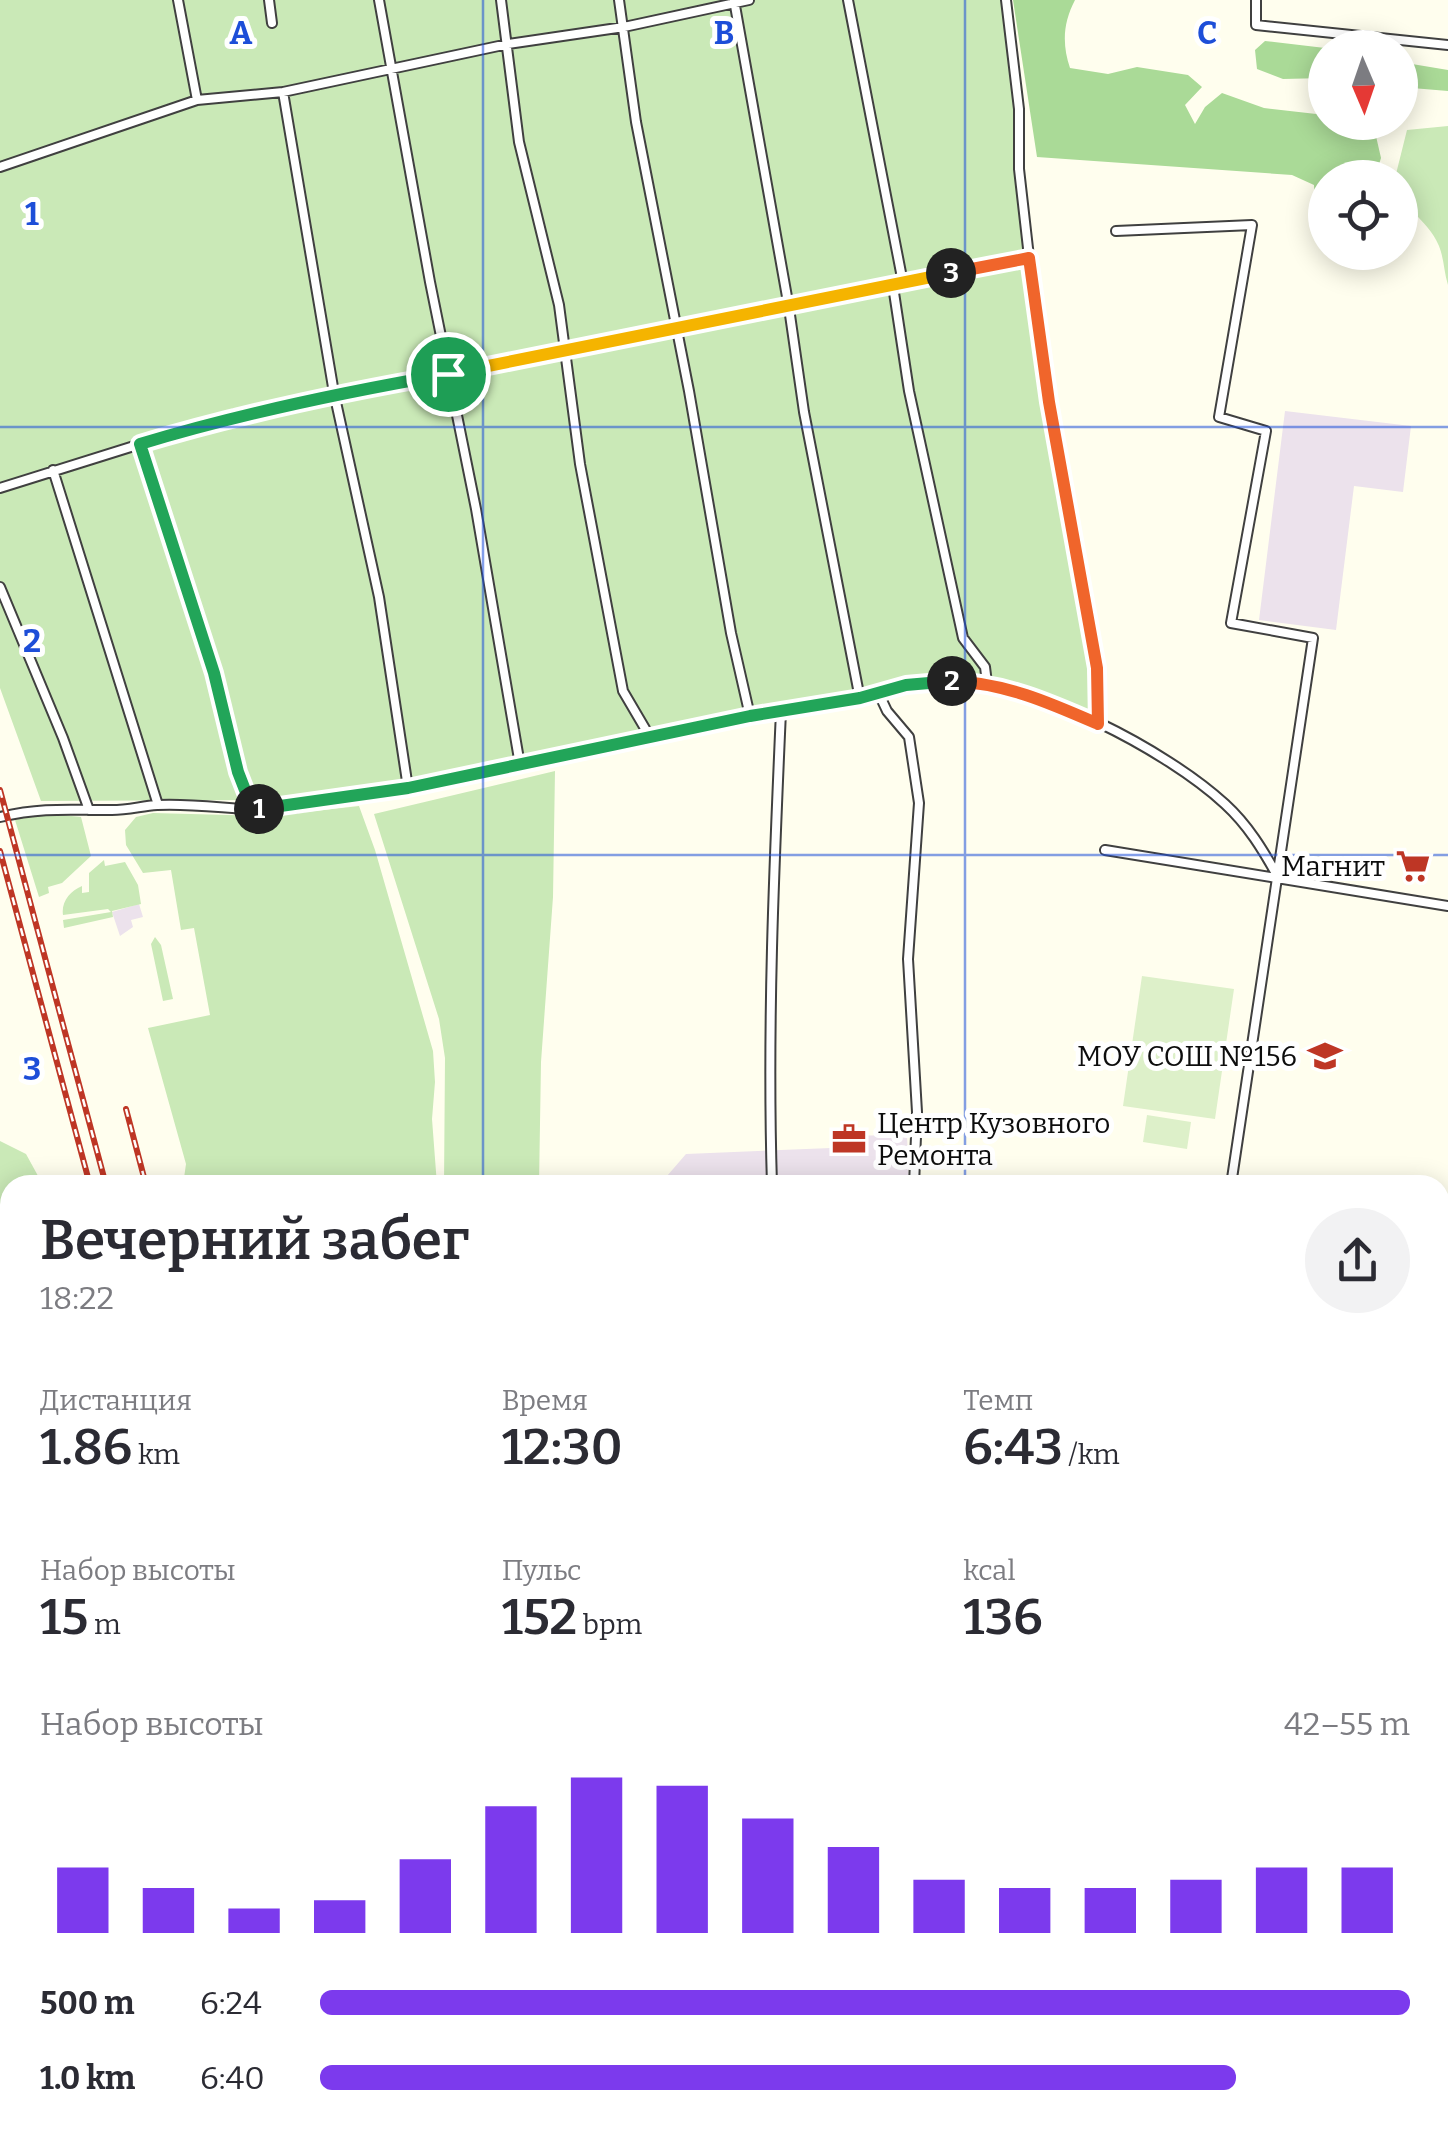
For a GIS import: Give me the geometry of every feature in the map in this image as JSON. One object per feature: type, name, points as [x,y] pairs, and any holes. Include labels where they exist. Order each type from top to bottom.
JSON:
[{"type":"street","points":[[178,0],[197,100]]},
{"type":"street","points":[[269,0],[272,23]]},
{"type":"street","points":[[379,0],[476,509],[520,765]]},
{"type":"street","points":[[501,0],[519,142],[559,305],[580,464],[624,691],[650,737]]},
{"type":"street","points":[[619,0],[636,122],[731,633],[750,716]]},
{"type":"street","points":[[0,168],[197,100],[284,92],[508,44],[624,27],[749,0]]},
{"type":"street","points":[[848,0],[903,283]]},
{"type":"street","points":[[1006,0],[1019,109],[1019,169],[1029,258],[1049,402],[1095,652],[1098,724]]},
{"type":"street","points":[[1256,0],[1256,24],[1448,45]]},
{"type":"street","points":[[734,1],[804,412],[860,698]]},
{"type":"street","points":[[284,92],[334,393],[379,597],[408,788]]},
{"type":"street","points":[[1116,231],[1252,224],[1220,418],[1266,431],[1231,623],[1313,638],[1232,1175]]},
{"type":"street","points":[[0,488],[234,416],[334,393],[789,308],[1029,258]]},
{"type":"street","points":[[893,286],[910,391],[963,638],[984,666],[987,683]]},
{"type":"street","points":[[140,444],[214,673],[238,772],[252,808]]},
{"type":"street","points":[[54,470],[158,805]]},
{"type":"street","points":[[0,587],[89,810]]},
{"type":"street","points":[[0,817],[48,807],[89,810],[158,805],[264,810],[408,788],[750,716],[860,698],[906,685],[953,681],[987,683],[1038,698],[1098,724],[1179,767],[1226,805],[1256,838],[1278,877]]},
{"type":"street","points":[[878,694],[909,737],[919,803],[908,959],[916,1112],[914,1175]]},
{"type":"street","points":[[772,1175],[768,1078],[781,712]]},
{"type":"street","points":[[1105,850],[1448,906]]},
{"type":"shaded area","points":[[1285,411],[1411,426],[1403,492],[1354,486],[1336,630],[1259,620]]},
{"type":"shaded area","points":[[139,904],[143,917],[131,920],[133,927],[120,936],[112,912]]},
{"type":"shaded area","points":[[907,1135],[909,1175],[668,1175],[686,1154],[831,1148],[833,1136]]},
{"type":"green space","points":[[0,0],[1003,0],[1017,121],[1016,188],[1054,450],[1084,600],[1090,718],[1041,694],[987,678],[929,681],[650,729],[409,781],[314,796],[270,800],[41,801],[0,688]]},
{"type":"green space","points":[[1013,0],[1075,0],[1065,34],[1070,68],[1108,74],[1137,67],[1188,75],[1202,87],[1185,105],[1195,124],[1205,107],[1222,93],[1264,108],[1308,113],[1308,140],[1377,140],[1381,158],[1308,160],[1308,182],[1292,175],[1037,157]]},
{"type":"green space","points":[[1265,41],[1308,46],[1308,78],[1283,79],[1257,69],[1255,50]]},
{"type":"green space","points":[[1418,65],[1448,70],[1448,91],[1418,88]]},
{"type":"green space","points":[[1448,126],[1448,285],[1439,246],[1418,216],[1418,160],[1400,160],[1404,140],[1418,140],[1418,129]]},
{"type":"green space","points":[[555,771],[539,1175],[444,1175],[445,1058],[439,1019],[374,814]]},
{"type":"green space","points":[[359,806],[433,1051],[436,1175],[184,1175],[186,1164],[148,1028],[210,1015],[194,928],[181,930],[171,870],[143,873],[126,845],[125,830],[136,817],[153,813],[270,816]]},
{"type":"green space","points":[[42,813],[81,817],[91,856],[62,883],[48,887],[49,893],[39,897],[15,820]]},
{"type":"green space","points":[[104,860],[105,866],[125,862],[138,885],[141,904],[112,911],[113,917],[64,928],[63,920],[111,912],[108,909],[63,915],[65,901],[74,891],[82,886],[82,893],[89,892],[89,873]]},
{"type":"green space","points":[[155,937],[161,945],[173,999],[163,1001],[151,944]]},
{"type":"green space","points":[[1142,976],[1234,989],[1215,1119],[1123,1106]]},
{"type":"green space","points":[[1147,1115],[1191,1122],[1187,1149],[1143,1142]]},
{"type":"green space","points":[[0,1141],[26,1154],[38,1175],[0,1175]]},
{"type":"railway","points":[[0,790],[103,1175]]},
{"type":"railway","points":[[0,851],[87,1175]]},
{"type":"railway","points":[[126,1109],[143,1175]]},
{"type":"place","name":"Магнит","points":[[1413,866]]},
{"type":"place","name":"МОУ СОШ №156","points":[[1325,1056]]},
{"type":"place","name":"Центр Кузовного Ремонта","points":[[849,1139]]},
{"type":"route","points":[[1029,258],[1049,402],[1087,600],[1097,668],[1098,724],[1038,698],[987,683],[906,685],[860,698],[750,716],[408,788],[264,810],[252,808],[238,772],[214,673],[140,444],[234,416],[334,393],[448,374],[1029,258]]}]
